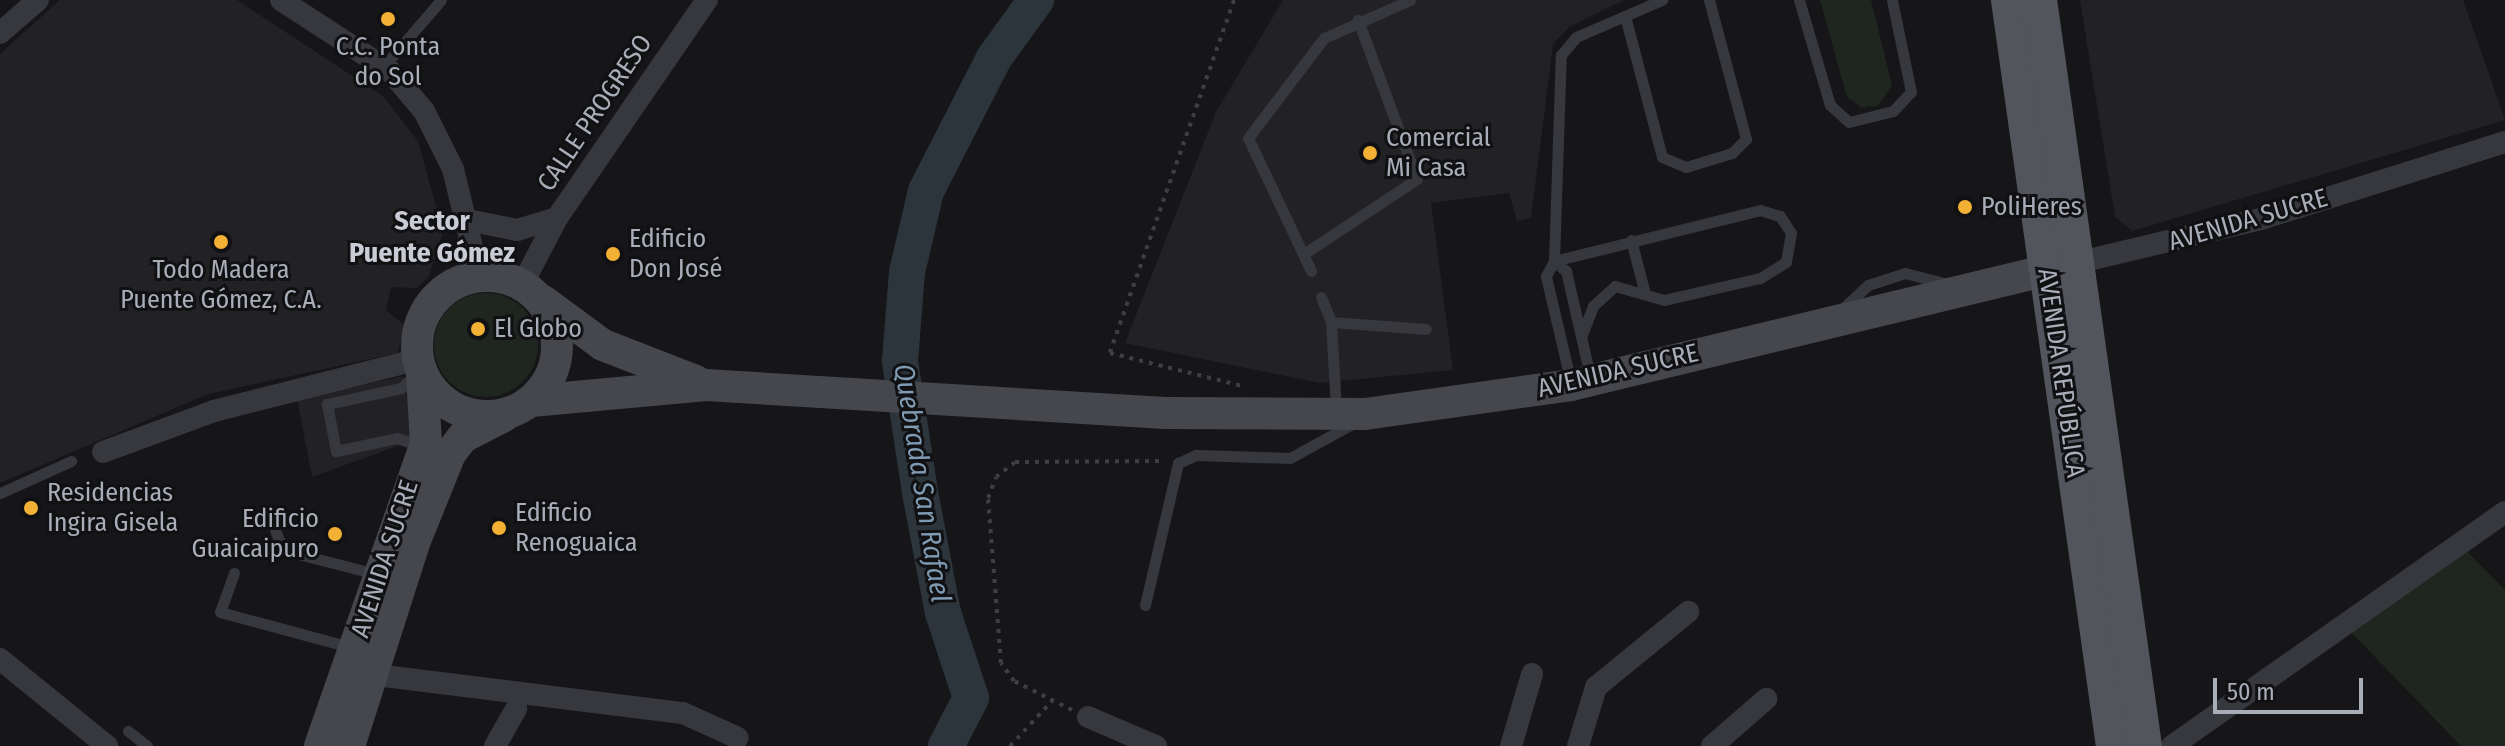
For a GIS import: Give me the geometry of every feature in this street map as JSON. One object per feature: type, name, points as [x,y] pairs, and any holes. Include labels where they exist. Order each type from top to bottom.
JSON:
[{"type":"main road","name":"AVENIDA REPÚBLICA","points":[[2009,0],[2061,267],[2144,746]]},
{"type":"main road","name":"AVENIDA REPÚBLICA","points":[[2039,0],[2061,267],[2114,746]]},
{"type":"street","points":[[0,33],[38,0]]},
{"type":"street","points":[[281,0],[384,66],[443,143],[467,220],[479,276]]},
{"type":"street","name":"CALLE PROGRESO","points":[[529,290],[557,218],[707,0]]},
{"type":"street","name":"AVENIDA SUCRE","points":[[349,746],[376,675],[414,543],[450,454],[474,430],[524,406],[706,385],[973,401],[1351,414],[1581,382],[2261,219],[2505,142]]},
{"type":"street","name":"CALLE PROGRESO","points":[[467,220],[517,230],[557,218]]},
{"type":"street","points":[[479,276],[529,290],[557,341],[552,374],[524,406],[484,416],[452,407],[419,364],[418,334],[431,303],[457,282],[479,276]]},
{"type":"street","name":"AVENIDA SUCRE","points":[[529,290],[603,345],[706,385]]},
{"type":"street","points":[[103,452],[214,411],[419,364]]},
{"type":"street","name":"AVENIDA SUCRE","points":[[320,746],[356,648],[376,574],[424,448],[429,417],[419,364]]},
{"type":"street","points":[[2172,746],[2505,512]]},
{"type":"street","points":[[1578,746],[1596,687],[1688,612]]},
{"type":"street","points":[[0,661],[107,746]]},
{"type":"street","points":[[1511,746],[1532,674]]},
{"type":"street","points":[[376,675],[683,713],[738,738]]},
{"type":"street","points":[[1712,746],[1766,699]]},
{"type":"street","points":[[495,746],[516,709]]},
{"type":"street","points":[[1088,717],[1156,746]]},
{"type":"lane","points":[[384,66],[441,0]]},
{"type":"lane","points":[[1311,271],[1248,138],[1312,48],[1358,20],[1410,0]]},
{"type":"lane","points":[[1581,382],[1546,276],[1554,261],[1561,55],[1576,37],[1662,0]]},
{"type":"lane","points":[[1625,16],[1662,157],[1686,167],[1732,153],[1746,139],[1709,0]]},
{"type":"lane","points":[[1799,0],[1830,105],[1849,122],[1893,111],[1911,92],[1892,0]]},
{"type":"lane","points":[[1305,253],[1417,179],[1358,20]]},
{"type":"lane","points":[[1554,261],[1760,210],[1780,216],[1791,233],[1791,254],[1767,276],[1664,300],[1644,290],[1621,285],[1603,293],[1581,337]]},
{"type":"lane","points":[[1631,240],[1644,290]]},
{"type":"lane","points":[[1554,261],[1566,271],[1581,337],[1581,382]]},
{"type":"lane","points":[[1145,605],[1178,463],[1196,455],[1290,458],[1351,414],[1331,322],[1321,297]]},
{"type":"lane","points":[[1331,322],[1426,329]]},
{"type":"lane","points":[[419,364],[401,388],[327,404],[336,451],[403,438],[424,448]]},
{"type":"lane","points":[[0,493],[71,461]]},
{"type":"lane","points":[[275,530],[283,550],[376,574]]},
{"type":"lane","points":[[234,573],[220,612],[356,648]]},
{"type":"lane","points":[[128,731],[147,746]]},
{"type":"path","points":[[1234,0],[1110,353],[1252,388]]},
{"type":"path","points":[[1088,717],[1014,681],[1001,663],[988,498],[996,477],[1030,460],[1178,463]]},
{"type":"path","points":[[1010,746],[1053,701]]},
{"type":"shaded area","name":"Todo Madera Puente Gómez, C.A.","points":[[60,0],[237,0],[383,96],[418,141],[443,232],[429,276],[417,288],[391,287],[386,310],[404,325],[398,353],[208,394],[0,483],[0,54]]},
{"type":"shaded area","name":"Comercial Mi Casa","points":[[1283,0],[1624,0],[1569,27],[1553,44],[1531,218],[1517,221],[1509,193],[1431,203],[1453,370],[1320,383],[1125,343],[1216,112]]},
{"type":"shaded area","points":[[1820,0],[1871,0],[1892,85],[1878,106],[1861,107],[1847,97]]},
{"type":"shaded area","points":[[2080,0],[2463,0],[2505,120],[2132,231],[2115,217]]},
{"type":"shaded area","points":[[486,293],[506,297],[523,308],[534,325],[538,345],[534,365],[523,382],[506,393],[486,397],[466,393],[449,382],[438,365],[434,345],[438,325],[449,308],[466,297]]},
{"type":"shaded area","points":[[404,376],[414,440],[312,477],[297,399]]},
{"type":"shaded area","points":[[2460,544],[2505,590],[2505,746],[2461,746],[2344,625]]},
{"type":"waterway","name":"Quebrada San Rafael","points":[[946,746],[971,698],[943,613],[900,361],[907,272],[926,191],[994,58],[1036,0]]},
{"type":"place","name":"C.C. Ponta do Sol","points":[[388,19]]},
{"type":"place","name":"Comercial Mi Casa","points":[[1370,153]]},
{"type":"place","name":"PoliHeres","points":[[1965,207]]},
{"type":"place","name":"Todo Madera Puente Gómez, C.A.","points":[[221,242]]},
{"type":"place","name":"Edificio Don José","points":[[613,254]]},
{"type":"place","name":"El Globo","points":[[478,329]]},
{"type":"place","name":"Residencias Ingira Gisela","points":[[31,508]]},
{"type":"place","name":"Edificio Renoguaica","points":[[499,528]]},
{"type":"place","name":"Edificio Guaicaipuro","points":[[335,534]]},
{"type":"district","name":"Sector Puente Gómez","points":[[432,237]]}]
